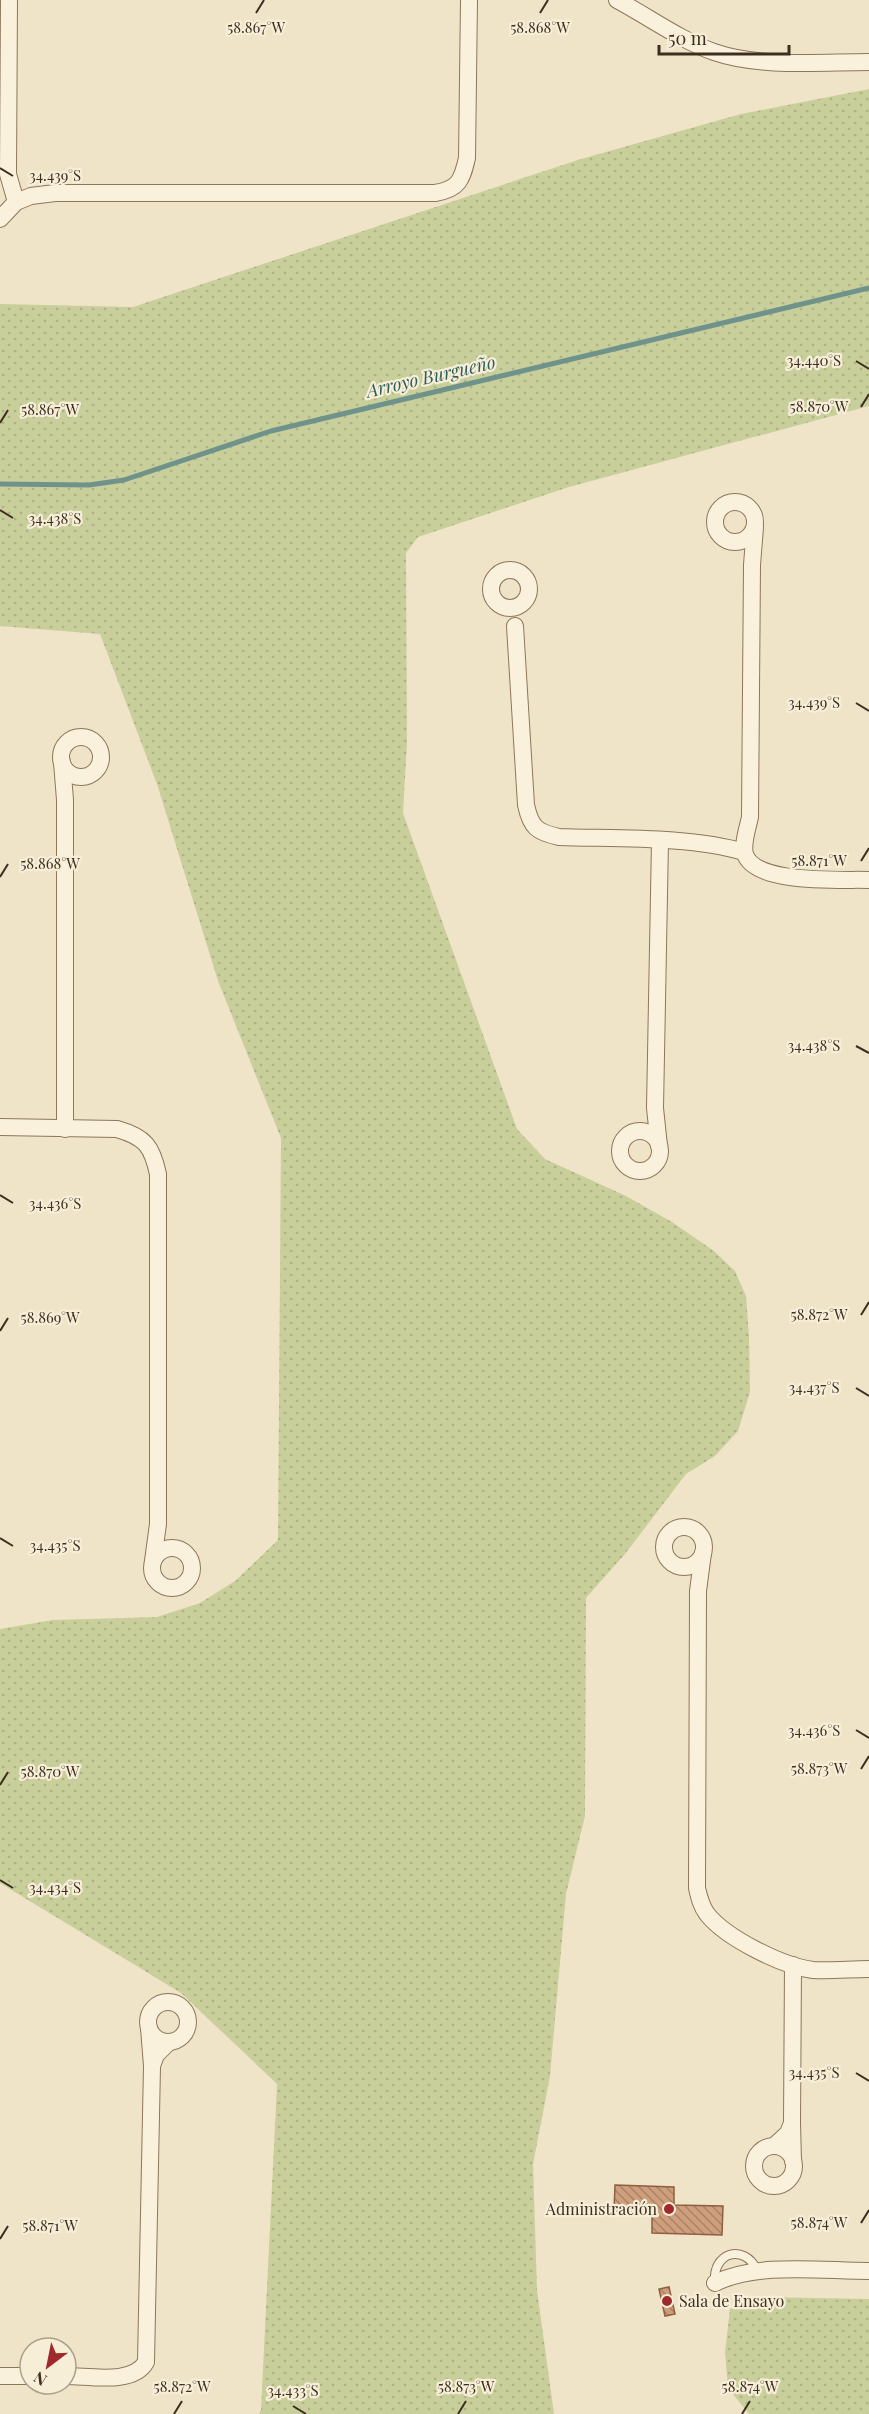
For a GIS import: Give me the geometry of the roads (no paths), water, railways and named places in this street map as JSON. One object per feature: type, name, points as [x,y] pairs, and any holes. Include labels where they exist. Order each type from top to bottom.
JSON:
[{"type":"street","points":[[9,0],[8,174],[15,202]]},
{"type":"street","points":[[0,219],[15,202],[31,196],[55,193],[435,193],[450,190],[460,180],[467,158],[470,0]]},
{"type":"street","points":[[617,0],[703,47],[726,56],[766,61],[869,62]]},
{"type":"street","points":[[752,565],[748,555],[735,542],[723,537],[716,526],[717,513],[726,504],[739,502],[746,505],[754,514],[755,527],[752,565],[750,817],[744,852],[755,867],[787,878],[869,880]]},
{"type":"street","points":[[735,542],[747,538],[755,527]]},
{"type":"street","points":[[515,626],[497,602],[492,591],[495,579],[505,571],[517,572],[526,580],[529,591],[515,626],[526,805],[534,827],[543,833],[559,837],[723,846],[744,852]]},
{"type":"street","points":[[502,606],[513,608],[524,603]]},
{"type":"street","points":[[65,800],[69,790],[82,777],[94,772],[101,761],[96,743],[84,737],[71,740],[63,749],[62,762],[65,800],[65,1129]]},
{"type":"street","points":[[62,762],[70,773],[82,777]]},
{"type":"street","points":[[655,1108],[651,1118],[638,1132],[627,1136],[620,1148],[622,1160],[631,1169],[637,1171],[650,1169],[658,1159],[655,1108],[660,841]]},
{"type":"street","points":[[0,1127],[117,1129],[144,1141],[150,1149],[158,1174],[158,1524],[153,1568],[157,1580],[168,1587],[181,1586],[190,1577],[192,1564],[186,1553],[174,1548],[161,1534],[158,1524]]},
{"type":"street","points":[[638,1132],[651,1135],[658,1146]]},
{"type":"street","points":[[698,1591],[694,1580],[682,1566],[666,1556],[664,1543],[671,1532],[682,1527],[695,1530],[703,1540],[698,1591],[697,1888],[700,1901],[705,1912],[717,1925],[734,1937],[793,1965],[813,1970],[869,1969]]},
{"type":"street","points":[[153,1562],[161,1551],[174,1548]]},
{"type":"street","points":[[682,1566],[695,1563],[703,1553]]},
{"type":"street","points":[[793,1965],[792,2123],[794,2161],[792,2174],[783,2183],[771,2185],[759,2179],[754,2167],[757,2155],[767,2147],[774,2146],[786,2150],[794,2161]]},
{"type":"street","points":[[78,2376],[126,2377],[141,2369],[146,2362],[152,2066],[149,2028],[150,2015],[158,2005],[171,2003],[182,2008],[188,2020],[186,2032],[176,2041],[169,2042],[157,2038],[149,2028]]},
{"type":"street","points":[[152,2066],[156,2055],[169,2042]]},
{"type":"street","points":[[774,2146],[788,2133],[792,2123]]},
{"type":"street","points":[[715,2283],[729,2276],[757,2270],[869,2271]]},
{"type":"street","points":[[0,2376],[18,2376]]},
{"type":"waterway","name":"Arroyo Burgueño","points":[[0,484],[89,485],[124,480],[271,431],[869,288]]},
{"type":"place","name":"Administración","points":[[669,2209]]},
{"type":"place","name":"Sala de Ensayo","points":[[667,2301]]}]
